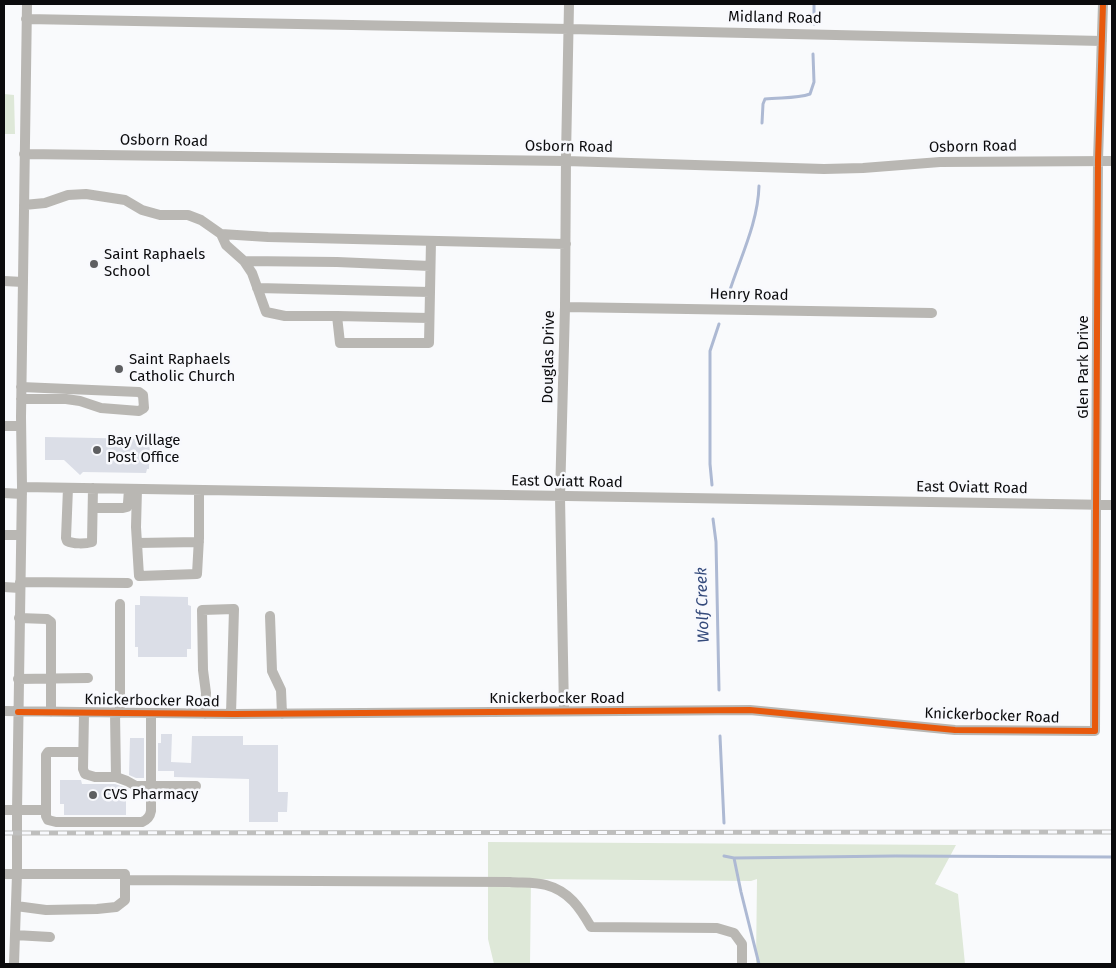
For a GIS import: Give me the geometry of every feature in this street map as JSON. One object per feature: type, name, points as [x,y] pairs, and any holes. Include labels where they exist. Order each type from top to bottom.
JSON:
[{"type":"street","points":[[14,964],[17,874],[18,678],[22,490],[21,387],[27,4]]},
{"type":"street","name":"Douglas Drive","points":[[564,711],[560,497],[565,307],[569,4]]},
{"type":"street","name":"Glen Park Drive","points":[[1095,731],[1098,160],[1103,4]]},
{"type":"street","name":"Midland Road","points":[[26,20],[1102,40]]},
{"type":"street","name":"Osborn Road","points":[[24,154],[566,161],[824,169],[940,162],[1112,160]]},
{"type":"street","points":[[24,205],[45,203],[68,195],[86,194],[125,200],[142,210],[160,215],[188,215],[201,220],[221,234],[226,245],[244,261],[252,273],[266,312],[285,316],[429,318]]},
{"type":"street","points":[[221,234],[268,237],[566,244]]},
{"type":"street","points":[[337,316],[340,343],[429,343],[430,241]]},
{"type":"street","points":[[244,261],[430,266]]},
{"type":"street","points":[[4,281],[23,282]]},
{"type":"street","points":[[257,288],[430,292]]},
{"type":"street","name":"Henry Road","points":[[565,307],[932,314]]},
{"type":"street","points":[[21,387],[139,392],[143,395],[144,408],[139,411],[101,408],[80,401],[66,399],[21,399]]},
{"type":"street","points":[[4,426],[21,426]]},
{"type":"street","points":[[68,488],[67,541],[70,543],[88,543],[92,542],[93,488]]},
{"type":"street","name":"East Oviatt Road","points":[[4,493],[22,490],[93,488],[1112,505]]},
{"type":"street","points":[[93,508],[126,507],[133,489]]},
{"type":"street","points":[[133,489],[139,576],[197,574],[199,490]]},
{"type":"street","points":[[4,535],[21,536]]},
{"type":"street","points":[[137,542],[199,542]]},
{"type":"street","points":[[4,587],[128,582]]},
{"type":"street","points":[[116,777],[120,604]]},
{"type":"street","points":[[205,714],[206,693],[202,670],[202,610],[234,610],[231,714]]},
{"type":"street","points":[[270,616],[272,671],[282,690],[282,714]]},
{"type":"street","points":[[19,618],[47,619],[51,622],[51,712]]},
{"type":"street","points":[[18,678],[88,678]]},
{"type":"street","name":"Knickerbocker Road","points":[[4,711],[282,714],[750,710],[955,730],[1095,731]]},
{"type":"street","points":[[84,712],[83,769],[85,774],[95,778],[116,777],[136,786],[196,786]]},
{"type":"street","points":[[83,752],[48,752],[46,755],[46,816],[48,820],[56,822],[142,822],[150,816],[151,811],[151,713]]},
{"type":"street","points":[[4,810],[46,810]]},
{"type":"street","points":[[4,874],[124,874],[125,900],[116,907],[46,910],[16,906]]},
{"type":"street","points":[[125,880],[500,882],[545,884],[561,891],[577,904],[591,927],[717,928],[734,934],[742,944],[742,964]]},
{"type":"street","points":[[15,935],[50,936]]},
{"type":"green space","points":[[4,94],[14,95],[15,134],[4,134]]},
{"type":"green space","points":[[488,842],[956,845],[935,884],[958,894],[965,964],[756,964],[757,879],[751,881],[531,879],[530,964],[494,964],[488,939]]},
{"type":"building","name":"Bay Village Post Office","points":[[45,437],[150,439],[149,469],[147,469],[146,473],[83,472],[80,475],[64,460],[45,460]]},
{"type":"building","points":[[140,596],[188,597],[188,605],[191,606],[191,649],[187,649],[187,657],[138,657],[138,647],[135,647],[135,605],[140,605]]},
{"type":"building","points":[[161,734],[172,734],[171,762],[191,763],[192,736],[243,736],[243,745],[278,745],[278,792],[288,792],[287,812],[278,812],[278,822],[249,822],[249,779],[174,777],[174,771],[158,771],[158,743],[161,743]]},
{"type":"building","points":[[130,738],[144,738],[144,778],[136,778],[129,775]]},
{"type":"building","name":"CVS Pharmacy","points":[[60,780],[81,780],[82,784],[115,784],[126,788],[126,815],[64,815],[64,804],[60,804]]},
{"type":"waterway","name":"Wolf Creek","points":[[814,4],[814,24]]},
{"type":"waterway","name":"Wolf Creek","points":[[762,123],[765,99],[810,94],[814,82],[813,54]]},
{"type":"waterway","name":"Wolf Creek","points":[[729,293],[752,227],[759,186]]},
{"type":"waterway","name":"Wolf Creek","points":[[712,485],[710,464],[710,351],[719,324]]},
{"type":"waterway","name":"Wolf Creek","points":[[713,519],[716,542],[719,690]]},
{"type":"waterway","name":"Wolf Creek","points":[[720,736],[724,823]]},
{"type":"waterway","name":"Wolf Creek","points":[[724,856],[734,858],[759,964]]},
{"type":"waterway","points":[[734,858],[895,856],[1112,857]]},
{"type":"railway","points":[[4,833],[1112,832]]},
{"type":"cycle path","points":[[18,712],[234,714],[750,710],[955,730],[1095,731],[1098,160],[1103,4]]},
{"type":"place","name":"Saint Raphaels School","points":[[94,264]]},
{"type":"place","name":"Saint Raphaels Catholic Church","points":[[119,369]]},
{"type":"place","name":"Bay Village Post Office","points":[[97,450]]},
{"type":"place","name":"CVS Pharmacy","points":[[93,795]]}]
